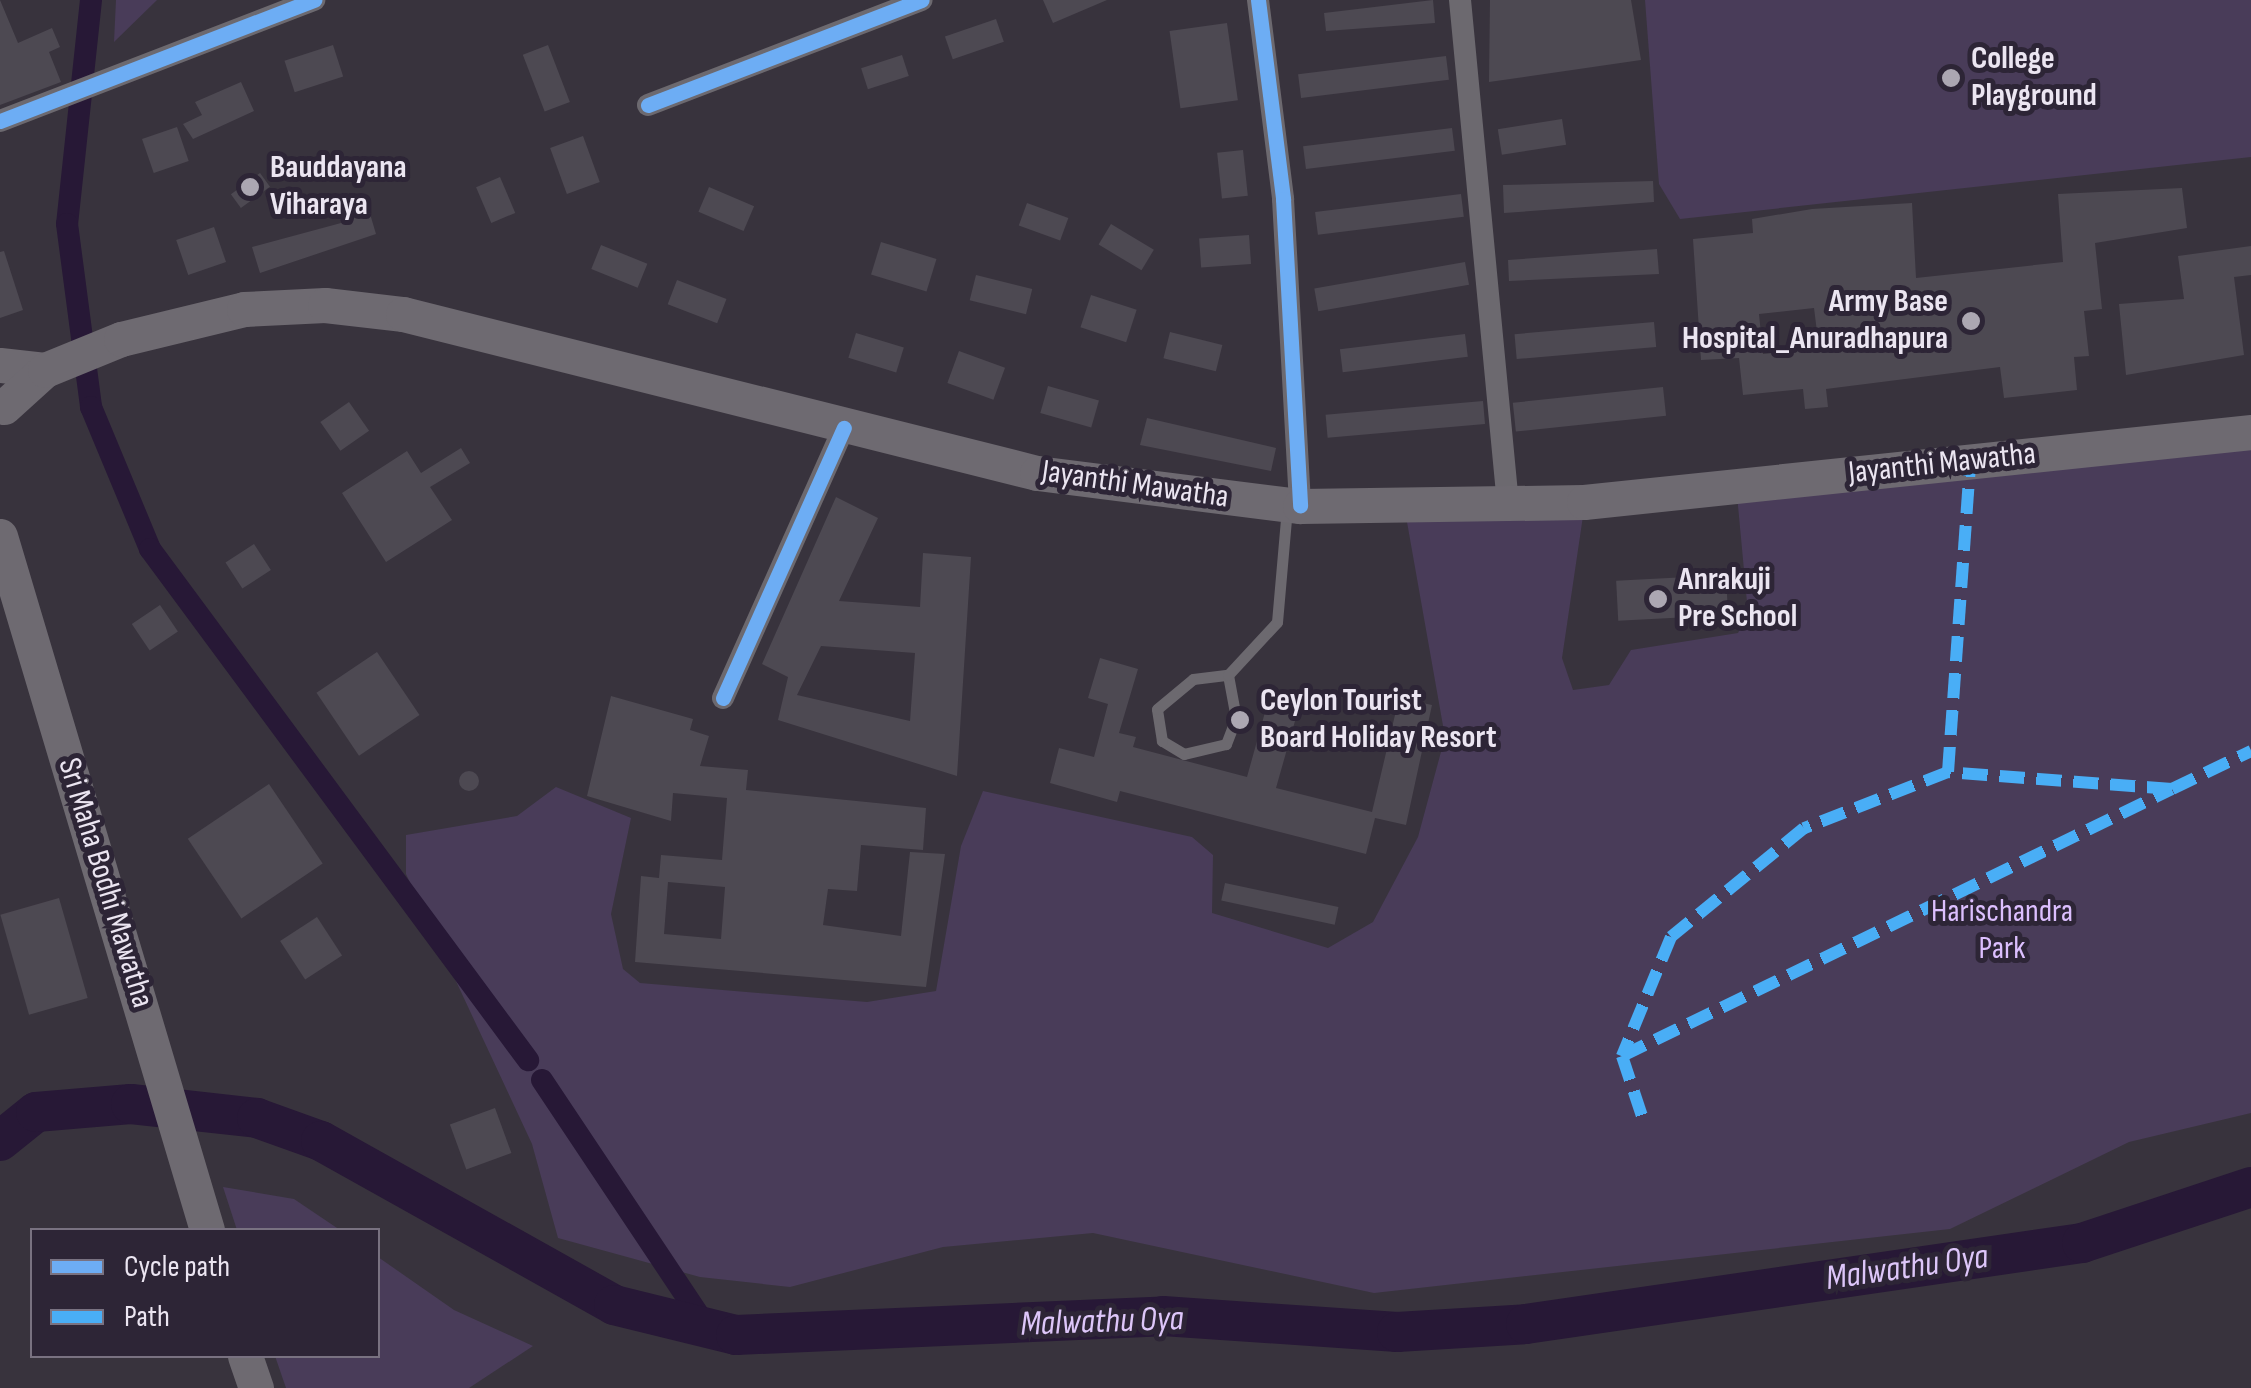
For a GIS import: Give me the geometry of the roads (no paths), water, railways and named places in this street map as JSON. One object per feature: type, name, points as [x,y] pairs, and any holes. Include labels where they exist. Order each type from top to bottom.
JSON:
[{"type":"main road","name":"Jayanthi Mawatha","points":[[1,402],[45,370],[120,339],[244,309],[359,307],[844,428],[1081,482],[1294,505],[1508,504],[2251,432]]},
{"type":"main road","name":"Jayanthi Mawatha","points":[[0,365],[45,370]]},
{"type":"main road","name":"Sri Maha Bodhi Mawatha","points":[[0,536],[11,618],[138,992],[207,1228]]},
{"type":"main road","points":[[247,1358],[256,1388]]},
{"type":"street","points":[[0,121],[314,0]]},
{"type":"street","points":[[648,105],[922,0]]},
{"type":"street","points":[[1258,0],[1282,199],[1294,505]]},
{"type":"street","points":[[1460,0],[1508,504]]},
{"type":"street","points":[[724,698],[844,428]]},
{"type":"lane","points":[[1228,675],[1236,718],[1226,744],[1184,754],[1162,741],[1157,709],[1194,679],[1228,675],[1277,622],[1294,505]]},
{"type":"waterway","points":[[91,0],[67,224],[91,407],[150,549],[528,1060]]},
{"type":"waterway","points":[[542,1080],[712,1335]]},
{"type":"waterway","name":"Malwathu Oya","points":[[0,1141],[36,1112],[131,1104],[257,1118],[321,1141],[614,1305],[736,1335],[1163,1316],[1397,1332],[1526,1324],[2082,1243],[2251,1187]]},
{"type":"place","name":"College Playground","points":[[1951,78]]},
{"type":"place","name":"Bauddayana Viharaya","points":[[250,187]]},
{"type":"place","name":"Army Base Hospital_Anuradhapura","points":[[1971,321]]},
{"type":"place","name":"Anrakuji Pre School","points":[[1658,599]]},
{"type":"place","name":"Ceylon Tourist Board Holiday Resort","points":[[1240,720]]},
{"type":"park label","name":"Harischandra Park","points":[[2002,932]]}]
